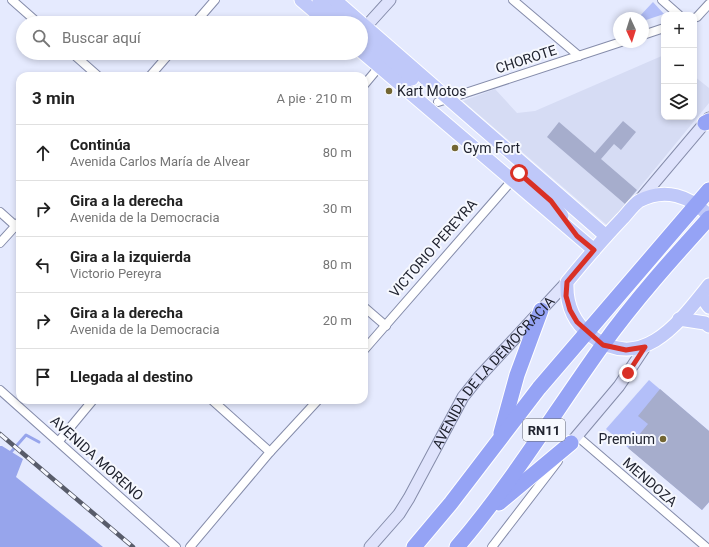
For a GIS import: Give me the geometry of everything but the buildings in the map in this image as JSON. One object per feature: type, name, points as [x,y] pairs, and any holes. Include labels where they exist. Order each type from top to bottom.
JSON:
[{"type":"highway","name":"RN11","points":[[414,547],[451,503],[539,388],[698,205],[709,190]]},
{"type":"highway","name":"RN11","points":[[457,547],[484,515],[603,345],[660,271],[709,217]]},
{"type":"highway","points":[[499,440],[517,375],[541,310]]},
{"type":"highway","points":[[484,515],[574,440]]},
{"type":"main road","points":[[301,0],[320,16]]},
{"type":"main road","points":[[319,0],[337,16]]},
{"type":"main road","points":[[335,0],[349,16]]},
{"type":"main road","points":[[368,36],[442,100],[519,173],[551,201],[577,236]]},
{"type":"main road","points":[[368,57],[519,173],[593,224],[606,236]]},
{"type":"main road","points":[[519,173],[577,236],[594,250]]},
{"type":"main road","points":[[638,202],[656,195],[667,194],[680,196],[698,205],[709,217]]},
{"type":"main road","points":[[551,201],[593,224]]},
{"type":"main road","name":"AVENIDA DE LA DEMOCRACIA","points":[[567,282],[606,236],[638,202]]},
{"type":"main road","points":[[567,282],[566,296],[570,310],[577,322],[587,333],[603,345],[626,350],[645,347],[664,335],[705,290]]},
{"type":"main road","points":[[705,290],[709,307]]},
{"type":"main road","points":[[679,319],[705,323],[709,326]]},
{"type":"street","points":[[12,0],[30,16]]},
{"type":"street","points":[[202,16],[215,0]]},
{"type":"street","points":[[368,26],[390,0]]},
{"type":"street","points":[[513,0],[579,56]]},
{"type":"street","points":[[662,0],[676,12]]},
{"type":"street","points":[[697,17],[709,4]]},
{"type":"street","points":[[649,33],[661,29]]},
{"type":"street","name":"CHOROTE","points":[[442,100],[613,45]]},
{"type":"street","points":[[80,60],[93,72]]},
{"type":"street","points":[[153,72],[164,60]]},
{"type":"street","points":[[368,80],[380,67]]},
{"type":"street","name":"AVENIDA DE LA DEMOCRACIA","points":[[638,202],[708,121]]},
{"type":"street","name":"VICTORIO PEREYRA","points":[[368,346],[519,173]]},
{"type":"street","points":[[0,212],[16,224]]},
{"type":"street","points":[[0,243],[16,229]]},
{"type":"street","name":"AVENIDA DE LA DEMOCRACIA","points":[[370,547],[399,514],[409,498],[463,397],[479,376],[567,282]]},
{"type":"street","points":[[368,310],[386,326]]},
{"type":"street","points":[[492,547],[574,440],[619,386],[645,347]]},
{"type":"street","name":"AVENIDA MORENO","points":[[0,390],[176,547]]},
{"type":"street","points":[[58,441],[90,404]]},
{"type":"street","points":[[216,404],[270,452]]},
{"type":"street","points":[[190,547],[270,452],[314,404]]},
{"type":"street","name":"MENDOZA","points":[[574,440],[706,547]]},
{"type":"shaded area","points":[[653,2],[662,12],[661,15],[649,19],[649,12],[644,12]]},
{"type":"shaded area","points":[[661,56],[661,120],[695,120],[608,226],[463,101],[495,89],[517,113],[535,111]]},
{"type":"shaded area","points":[[697,78],[709,88],[709,103],[697,118]]},
{"type":"shaded area","name":"Premium","points":[[649,380],[709,431],[709,502],[702,510],[606,429]]},
{"type":"shaded area","points":[[0,446],[23,459],[16,477],[103,547],[0,547]]},
{"type":"waterway","points":[[11,452],[26,435],[39,442]]},
{"type":"railway","points":[[0,434],[133,547]]},
{"type":"place","name":"Kart Motos","points":[[389,91]]},
{"type":"place","name":"Gym Fort","points":[[455,148]]},
{"type":"place","name":"Premium","points":[[663,439]]},
{"type":"route","points":[[519,173],[551,201],[577,236],[594,250],[567,282],[566,296],[570,310],[577,322],[587,333],[603,345],[626,350],[645,347],[628,373]]}]
